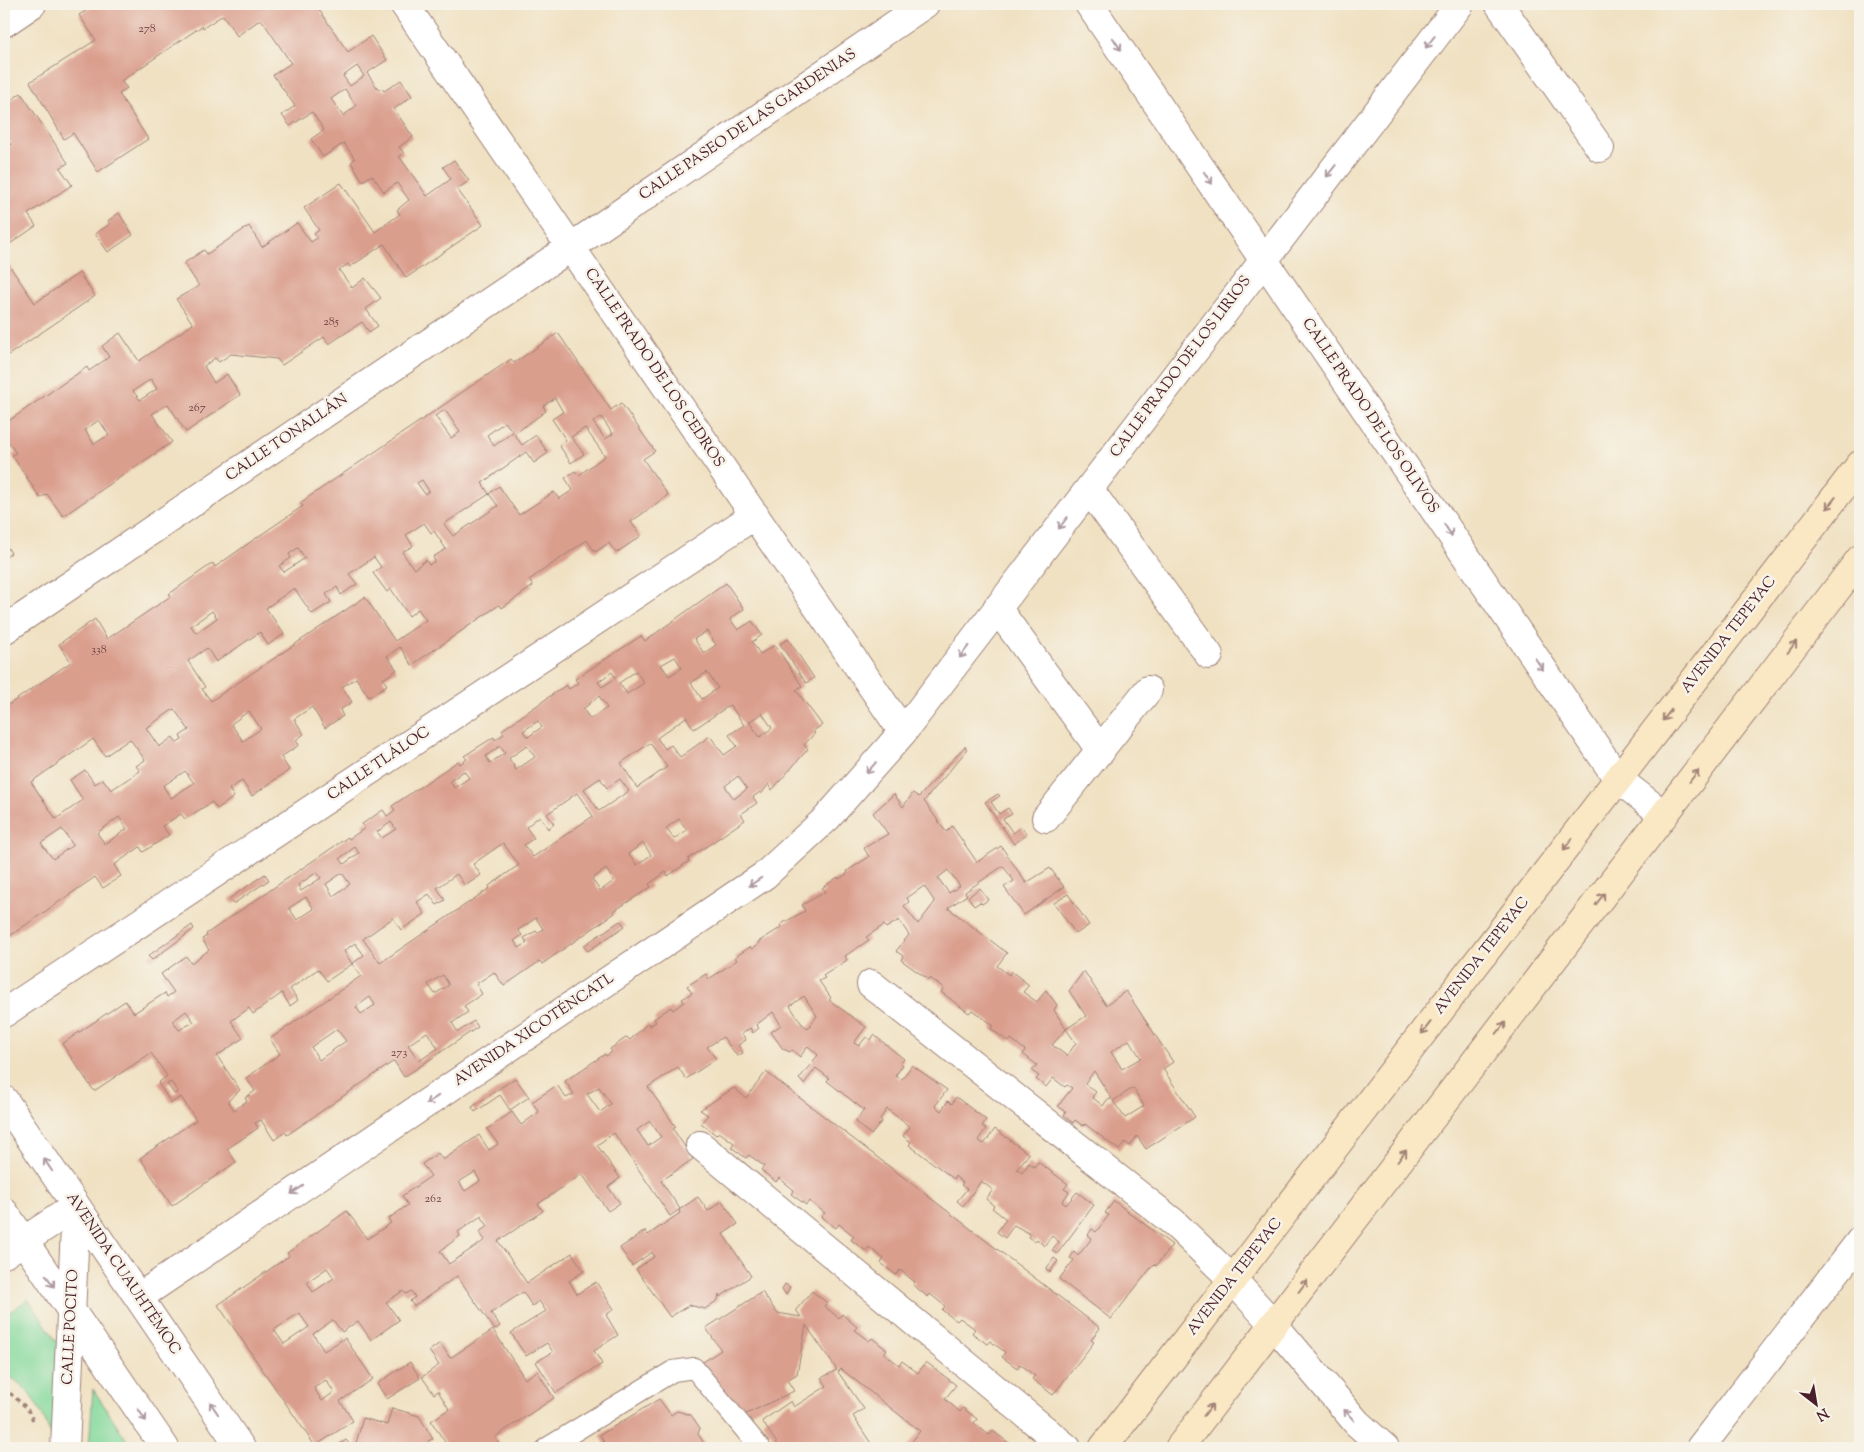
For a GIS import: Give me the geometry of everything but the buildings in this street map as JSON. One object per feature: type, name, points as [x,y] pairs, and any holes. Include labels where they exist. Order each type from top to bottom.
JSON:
[{"type":"street","points":[[4,23],[32,4]]},
{"type":"street","name":"CALLE PRADO DE LOS CEDROS","points":[[404,4],[903,732]]},
{"type":"street","name":"CALLE PASEO DE LAS GARDENIAS","points":[[571,247],[925,4]]},
{"type":"street","name":"CALLE PRADO DE LOS OLIVOS","points":[[1089,4],[1618,780],[1664,815]]},
{"type":"street","name":"CALLE PRADO DE LOS LIRIOS","points":[[903,732],[1460,4]]},
{"type":"street","points":[[1498,4],[1600,148]]},
{"type":"street","name":"CALLE TONALLÁN","points":[[4,630],[571,247]]},
{"type":"street","name":"AVENIDA TEPEYAC","points":[[1103,1448],[1860,465]]},
{"type":"street","points":[[1089,489],[1209,655]]},
{"type":"street","name":"CALLE TLÁLOC","points":[[4,1013],[755,515]]},
{"type":"street","points":[[1179,1448],[1860,559]]},
{"type":"street","points":[[997,608],[1101,751]]},
{"type":"street","points":[[1046,818],[1148,690]]},
{"type":"street","name":"AVENIDA XICOTÉNCATL","points":[[138,1297],[765,875],[827,818],[903,732]]},
{"type":"street","points":[[871,984],[1173,1222],[1233,1280],[1274,1324],[1326,1389],[1357,1424],[1385,1448]]},
{"type":"street","name":"AVENIDA CUAUHTÉMOC","points":[[4,1100],[241,1448]]},
{"type":"street","points":[[700,1145],[1067,1448]]},
{"type":"street","points":[[13,1247],[76,1206]]},
{"type":"street","name":"CALLE POCITO","points":[[65,1448],[76,1206]]},
{"type":"street","points":[[4,1212],[13,1247],[72,1313],[165,1448]]},
{"type":"street","points":[[1700,1448],[1860,1241]]},
{"type":"lane","points":[[546,1448],[673,1371],[694,1368],[760,1448]]},
{"type":"path","points":[[4,1388],[27,1408],[34,1424]]},
{"type":"green space","points":[[28,1299],[62,1349],[54,1441],[35,1402],[22,1386],[4,1374],[4,1316]]},
{"type":"green space","points":[[93,1389],[132,1448],[89,1448]]}]
